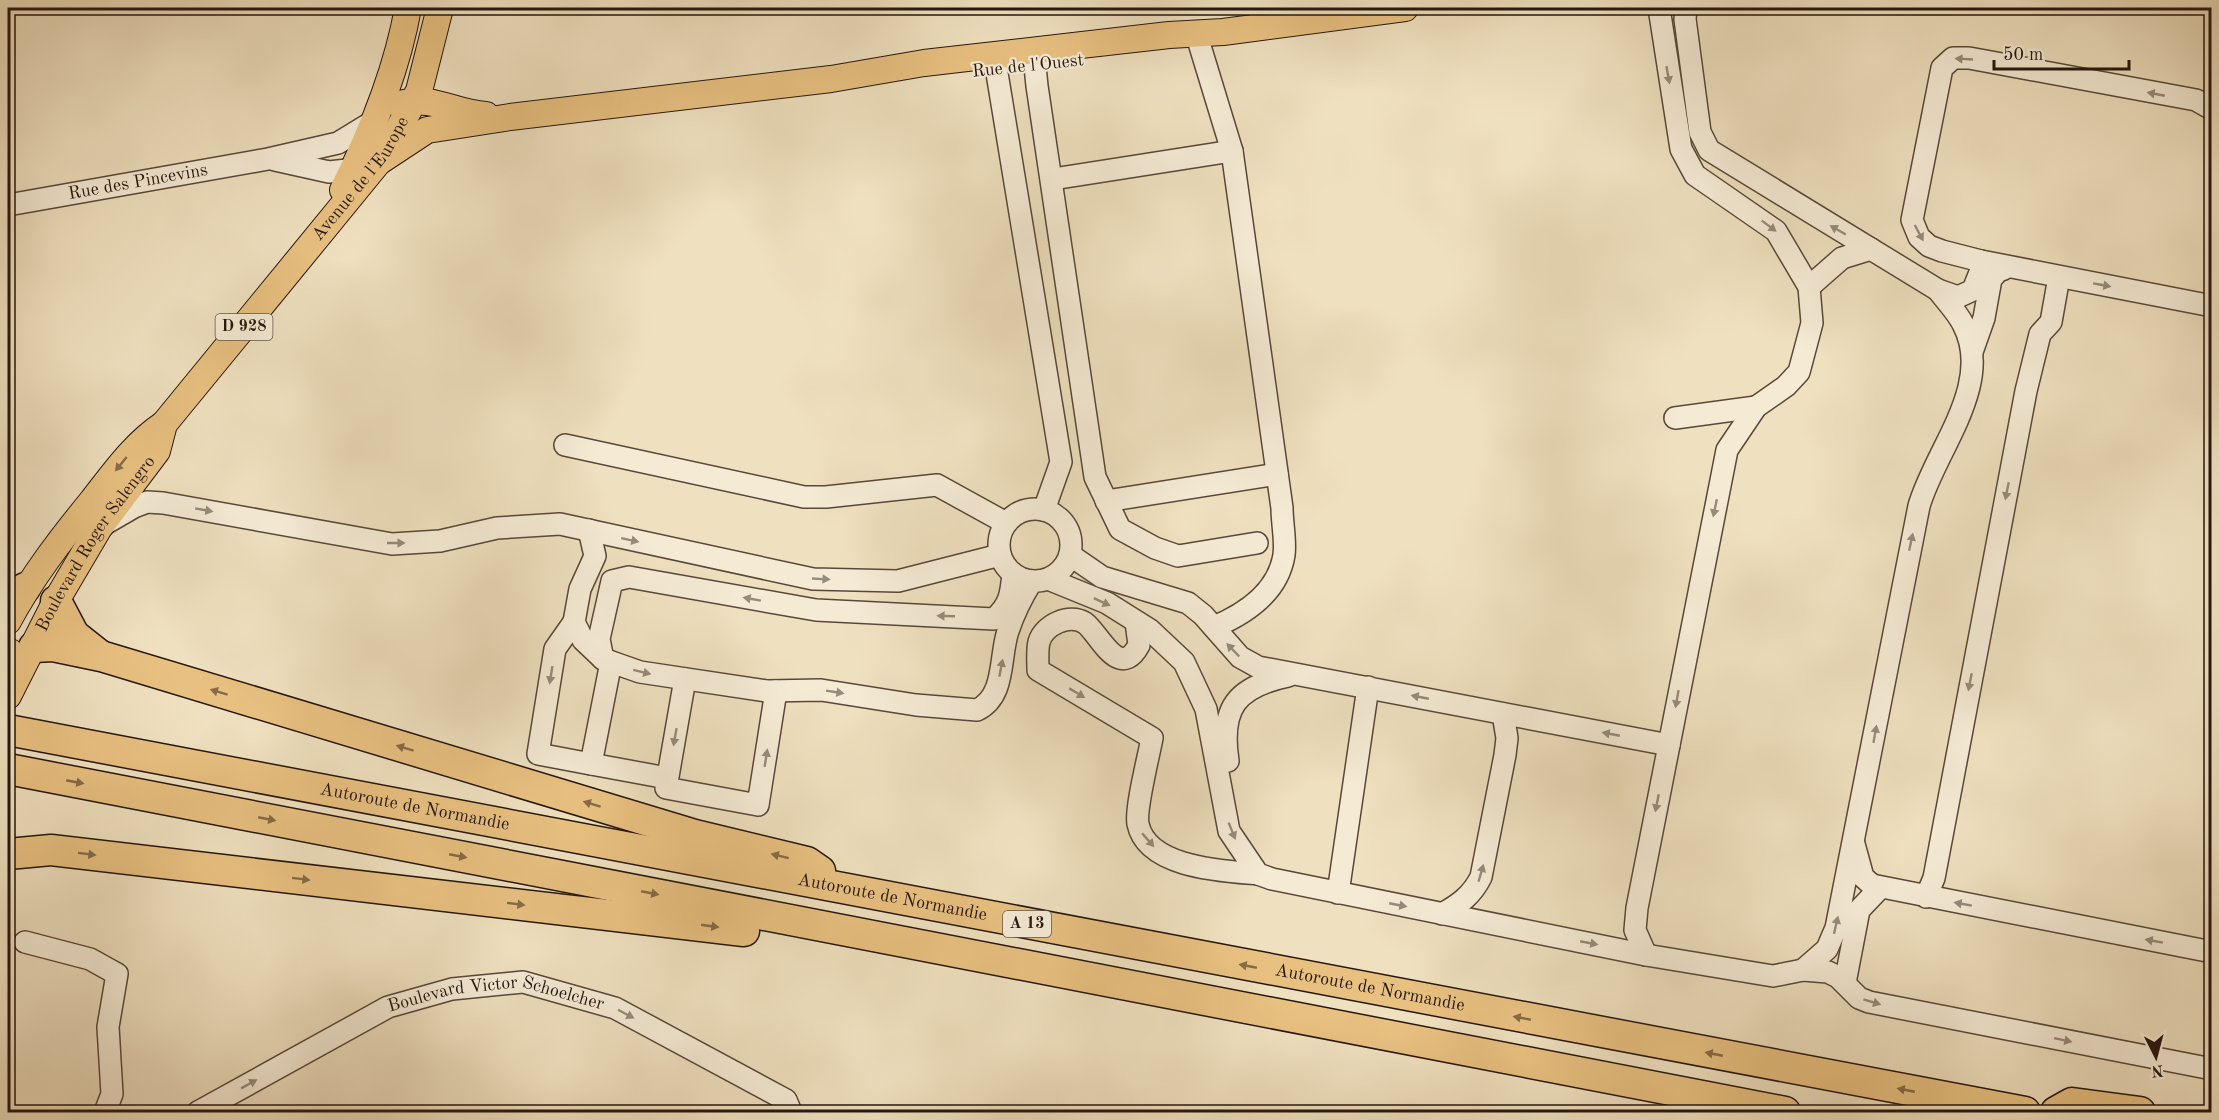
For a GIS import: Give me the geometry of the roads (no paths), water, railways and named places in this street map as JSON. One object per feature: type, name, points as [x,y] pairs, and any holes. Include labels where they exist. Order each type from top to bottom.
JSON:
[{"type":"highway","points":[[56,601],[74,635],[101,656]]},
{"type":"highway","points":[[15,651],[54,646],[101,656],[695,835],[807,862],[850,891]]},
{"type":"highway","name":"Autoroute de Normandie","points":[[18,732],[2025,1113]]},
{"type":"highway","name":"A 13","points":[[13,770],[1785,1113]]},
{"type":"highway","points":[[8,844],[703,925],[819,943],[885,939]]},
{"type":"highway","points":[[8,854],[51,850]]},
{"type":"highway","points":[[2056,1113],[2072,1102],[2140,1113]]},
{"type":"main road","name":"Avenue de l'Europe","points":[[323,228],[335,204],[366,166],[374,121],[392,68],[408,8]]},
{"type":"main road","name":"Avenue de l'Europe","points":[[323,228],[408,106],[430,48],[440,8]]},
{"type":"main road","name":"Rue de l'Ouest","points":[[510,117],[1039,57],[1121,55],[1261,17],[1408,8]]},
{"type":"main road","points":[[430,48],[445,89],[452,99],[470,114]]},
{"type":"main road","points":[[392,68],[393,85],[427,130]]},
{"type":"main road","points":[[374,121],[408,106],[433,101],[470,114],[510,117]]},
{"type":"main road","points":[[366,166],[427,130],[510,117]]},
{"type":"main road","name":"Boulevard Roger Salengro","points":[[8,696],[15,651],[56,601],[99,528],[157,451],[164,424],[323,228]]},
{"type":"main road","name":"D 928","points":[[8,621],[16,594],[142,439],[164,424]]},
{"type":"street","points":[[1686,8],[1685,19],[1700,132],[1709,150],[1938,290],[1958,297],[1973,290],[1981,270],[1981,261]]},
{"type":"street","points":[[1646,954],[1637,937],[1635,923],[1727,450],[1756,406],[1786,386],[1800,372],[1812,323],[1809,287],[1776,231],[1695,175],[1681,149],[1655,11]]},
{"type":"street","points":[[1205,34],[1232,151],[1282,508],[1284,556],[1271,584],[1257,603],[1243,615],[1214,627]]},
{"type":"street","points":[[1039,57],[1053,179],[1095,477],[1120,529],[1155,548],[1178,556],[1257,543]]},
{"type":"street","points":[[2211,109],[2196,100],[1969,58],[1953,58],[1942,68],[1912,220],[1919,237],[1929,246],[1981,261],[2211,306]]},
{"type":"street","points":[[995,63],[1061,462],[1044,510]]},
{"type":"street","name":"Rue des Pincevins","points":[[8,205],[268,159],[338,142],[374,121]]},
{"type":"street","points":[[338,142],[366,166]]},
{"type":"street","points":[[1053,179],[1232,151]]},
{"type":"street","points":[[268,159],[325,172],[366,166]]},
{"type":"street","points":[[325,172],[334,184],[335,204]]},
{"type":"street","points":[[1809,287],[1842,258],[1871,249]]},
{"type":"street","points":[[1803,970],[1821,956],[1833,938],[1919,506],[1965,406],[1972,352],[1984,318],[1991,279],[1998,271],[2010,267]]},
{"type":"street","points":[[1926,897],[1934,878],[2018,434],[2040,334],[2051,322],[2059,277]]},
{"type":"street","points":[[1938,290],[1964,325],[1972,352]]},
{"type":"street","points":[[1675,418],[1756,406]]},
{"type":"street","points":[[566,445],[804,497],[826,497],[937,485],[1006,523]]},
{"type":"street","points":[[1106,501],[1277,474]]},
{"type":"street","points":[[99,528],[147,502],[392,544],[440,541],[496,528],[560,524],[813,579],[898,581],[1000,555]]},
{"type":"street","points":[[573,622],[583,640],[607,660],[640,672],[776,691],[821,690],[916,705],[977,710],[994,697],[1001,626],[1010,600],[1031,578],[1065,565],[1070,555],[1071,543],[1063,522],[1044,510],[1030,509],[1017,514],[1006,523],[999,544],[1000,555],[1031,578],[1107,603],[1150,630],[1184,662],[1206,709],[1229,831],[1258,874]]},
{"type":"street","points":[[588,531],[594,556],[580,589],[573,622],[555,649],[538,754],[667,778]]},
{"type":"street","points":[[1070,555],[1102,577],[1188,603],[1214,627],[1240,657],[1258,667],[1669,745]]},
{"type":"street","points":[[591,764],[607,660],[599,639],[612,582],[629,577],[816,610],[1001,626]]},
{"type":"street","points":[[1136,622],[1139,645],[1129,655],[1121,657],[1106,651],[1082,622],[1070,619],[1052,625],[1039,641],[1038,670],[1152,738],[1137,822],[1143,836],[1155,848],[1174,859],[1202,870],[1258,874],[1442,914],[1773,976],[1803,970],[1828,972],[1845,983],[1859,998],[1880,1005],[2211,1069]]},
{"type":"street","points":[[1223,790],[1229,765],[1226,735],[1230,711],[1251,687],[1262,681],[1300,674]]},
{"type":"street","points":[[685,679],[666,788],[758,806],[776,691]]},
{"type":"street","points":[[1338,893],[1368,687]]},
{"type":"street","points":[[1442,914],[1466,899],[1475,890],[1481,877],[1505,755],[1507,738],[1503,714]]},
{"type":"street","points":[[1853,842],[1863,877],[1872,885],[1880,888],[2211,952]]},
{"type":"street","points":[[1845,983],[1859,910],[1863,903],[1880,888]]},
{"type":"street","points":[[25,942],[90,959],[117,974],[108,1027],[112,1094],[105,1113]]},
{"type":"street","name":"Boulevard Victor Schoelcher","points":[[198,1113],[388,1007],[452,989],[523,982],[615,1008],[786,1100],[791,1113]]}]
